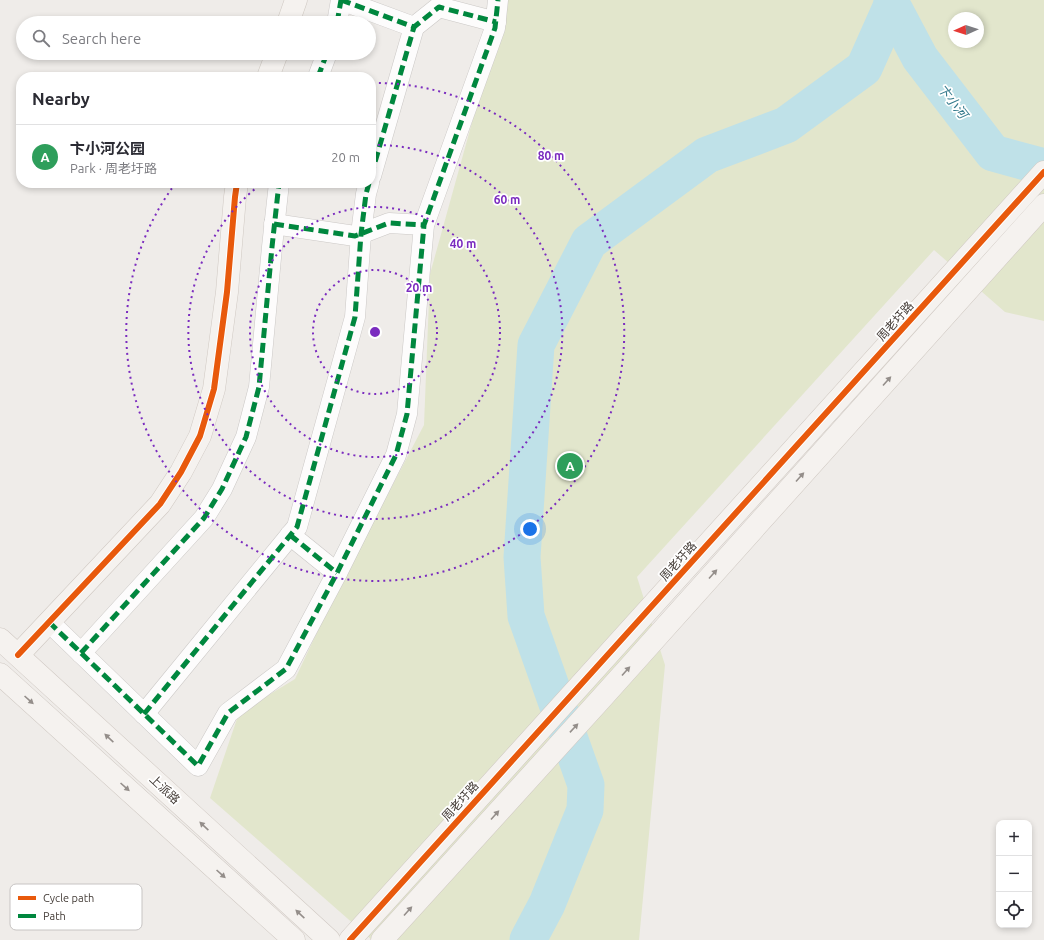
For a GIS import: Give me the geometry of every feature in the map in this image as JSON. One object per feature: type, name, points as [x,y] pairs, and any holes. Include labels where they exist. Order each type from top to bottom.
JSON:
[{"type":"street","points":[[290,16],[296,0]]},
{"type":"street","points":[[338,16],[341,0],[414,27]]},
{"type":"street","points":[[49,622],[198,766],[228,713],[286,669],[337,573],[396,454],[407,414],[424,225],[495,28],[498,0]]},
{"type":"street","points":[[376,159],[414,27],[439,3],[496,22]]},
{"type":"street","points":[[270,72],[274,60]]},
{"type":"street","points":[[320,72],[324,60]]},
{"type":"street","name":"周老圩路","points":[[350,940],[1044,172]]},
{"type":"street","points":[[18,655],[160,504],[181,472],[200,436],[214,389],[227,292],[236,188]]},
{"type":"street","points":[[81,653],[204,518],[222,489],[246,437],[259,387],[278,188]]},
{"type":"street","points":[[144,714],[297,527],[355,317],[360,234],[368,188]]},
{"type":"street","points":[[382,940],[600,700],[1044,205]]},
{"type":"street","points":[[274,224],[355,236],[389,223],[424,225]]},
{"type":"street","points":[[290,535],[337,573]]},
{"type":"street","name":"上派路","points":[[0,639],[329,940]]},
{"type":"street","name":"上派路","points":[[0,674],[294,940]]},
{"type":"green space","points":[[506,0],[1044,0],[1044,321],[1005,312],[934,250],[637,577],[665,665],[639,940],[372,940],[210,798],[239,713],[295,679],[329,607],[424,425],[430,274]]},
{"type":"waterway","name":"卞小河","points":[[892,0],[892,5],[920,58],[993,153],[1044,167]]},
{"type":"waterway","points":[[528,940],[547,904],[585,810],[586,785],[526,616],[522,557],[536,345],[589,242],[707,155],[786,125],[864,68],[892,5]]},
{"type":"marked path","points":[[341,0],[414,27],[439,7],[496,22]]},
{"type":"marked path","points":[[338,16],[341,0]]},
{"type":"marked path","points":[[49,622],[198,766],[228,713],[286,669],[337,573],[396,455],[407,414],[424,225],[495,28],[498,0]]},
{"type":"marked path","points":[[376,159],[414,27]]},
{"type":"marked path","points":[[320,72],[324,60]]},
{"type":"marked path","points":[[81,653],[204,518],[222,489],[246,437],[259,387],[278,188]]},
{"type":"marked path","points":[[144,714],[297,527],[355,317],[361,234],[368,188]]},
{"type":"marked path","points":[[274,224],[355,236],[389,223],[424,225]]},
{"type":"marked path","points":[[290,535],[337,573]]},
{"type":"cycle path","points":[[350,940],[1044,172]]},
{"type":"cycle path","points":[[18,655],[160,504],[181,472],[200,436],[214,389],[227,292],[236,188]]},
{"type":"place","name":"卞小河公园","points":[[570,466]]}]
